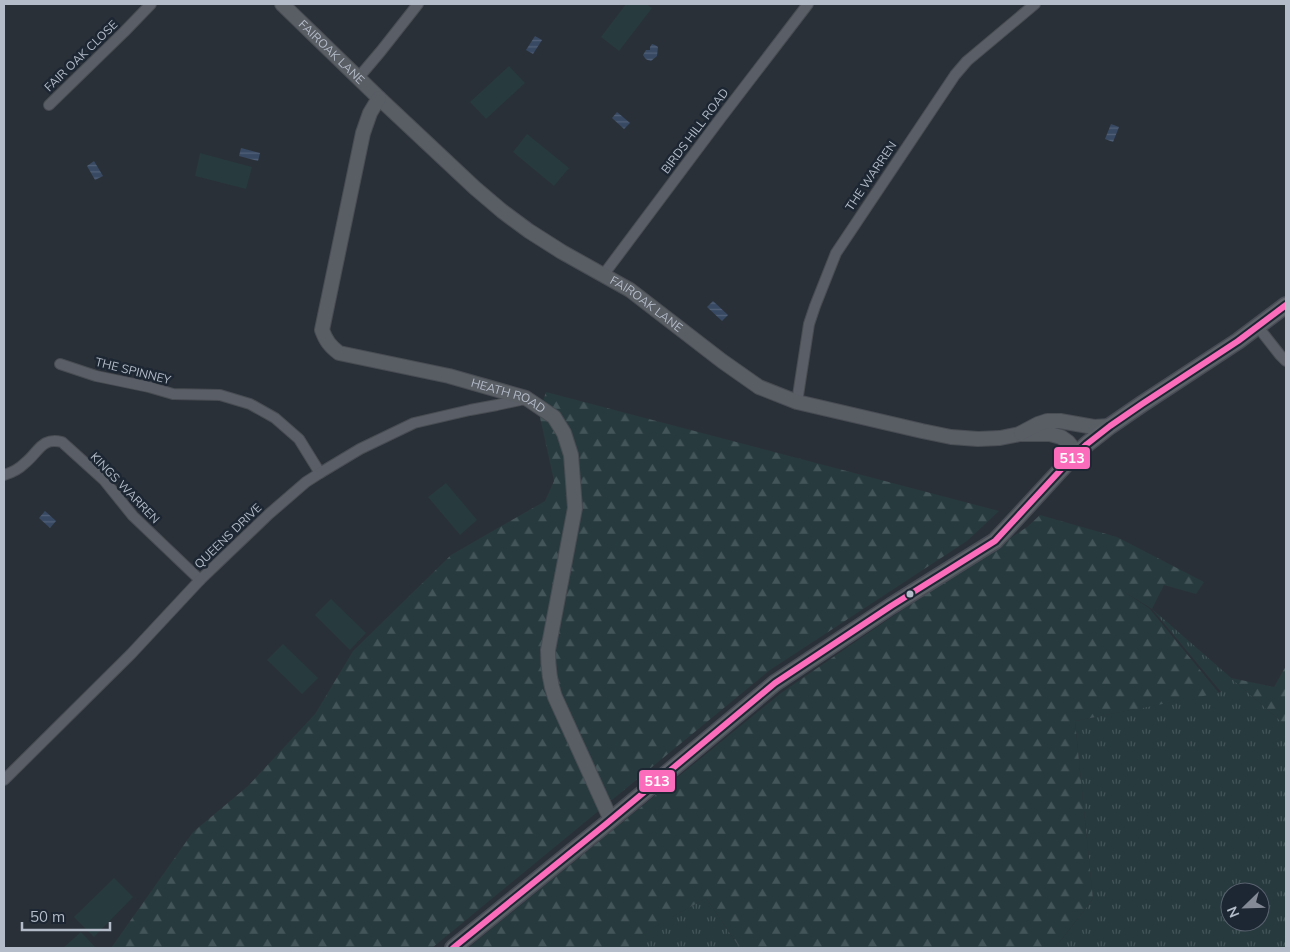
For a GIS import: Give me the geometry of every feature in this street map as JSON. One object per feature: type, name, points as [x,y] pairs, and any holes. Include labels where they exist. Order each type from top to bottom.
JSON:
[{"type":"main road","name":"FAIROAK LANE","points":[[282,4],[379,98],[502,211],[562,252],[630,290],[759,387],[797,402],[951,437],[1000,438],[1020,434],[1050,434],[1068,442],[1077,453]]},
{"type":"main road","name":"HEATH ROAD","points":[[379,98],[370,113],[363,133],[322,330],[325,340],[339,353],[449,376],[526,398],[554,417],[564,433],[571,455],[575,508],[548,650],[548,667],[550,683],[555,697],[611,820]]},
{"type":"main road","points":[[453,948],[611,820],[775,683],[999,537],[1077,453],[1110,426],[1258,327],[1286,305]]},
{"type":"main road","points":[[1020,434],[1047,421],[1060,421],[1094,428],[1110,426]]},
{"type":"street","name":"FAIR OAK CLOSE","points":[[49,105],[151,4]]},
{"type":"street","points":[[359,77],[418,4]]},
{"type":"street","name":"BIRDS HILL ROAD","points":[[604,274],[808,4]]},
{"type":"street","name":"THE WARREN","points":[[797,402],[810,324],[836,253],[967,61],[1035,4]]},
{"type":"street","points":[[1258,327],[1286,361]]},
{"type":"street","name":"THE SPINNEY","points":[[60,364],[96,376],[173,394],[220,395],[250,404],[275,418],[299,439],[320,473]]},
{"type":"street","name":"QUEENS DRIVE","points":[[4,780],[131,654],[200,580],[286,498],[320,473],[360,449],[414,424],[526,398]]},
{"type":"street","name":"KINGS WARREN","points":[[4,476],[25,464],[45,443],[53,440],[62,442],[104,480],[133,516],[200,580]]},
{"type":"green space","points":[[626,4],[646,4],[652,8],[619,51],[601,37]]},
{"type":"green space","points":[[509,66],[525,83],[486,119],[470,102]]},
{"type":"green space","points":[[527,134],[569,168],[554,186],[513,152]]},
{"type":"green space","points":[[200,153],[252,167],[246,189],[195,176]]},
{"type":"green space","points":[[546,392],[999,511],[967,541],[770,670],[432,948],[111,948],[193,832],[248,786],[315,714],[353,651],[451,555],[545,501],[554,481],[539,413]]},
{"type":"green space","points":[[446,483],[477,520],[460,535],[428,497]]},
{"type":"green space","points":[[1040,515],[1117,537],[1204,582],[1196,594],[1164,585],[1152,609],[1123,591],[1149,608],[1219,693],[1075,721],[1093,899],[1055,948],[740,948],[706,898],[630,941],[629,948],[468,948],[781,693],[1027,527]]},
{"type":"green space","points":[[331,599],[366,633],[350,650],[315,615]]},
{"type":"green space","points":[[1152,609],[1286,724],[1286,948],[1055,948],[1093,899],[1075,721],[1221,692]]},
{"type":"green space","points":[[283,644],[318,678],[302,694],[267,660]]},
{"type":"green space","points":[[1286,666],[1286,724],[1284,724],[1231,678],[1274,687]]},
{"type":"green space","points":[[114,878],[133,897],[94,937],[74,917]]},
{"type":"green space","points":[[706,898],[740,948],[629,948],[629,941]]},
{"type":"green space","points":[[81,932],[96,948],[63,948]]},
{"type":"water","points":[[535,36],[542,40],[533,54],[526,50]]},
{"type":"water","points":[[652,44],[658,47],[657,56],[651,61],[643,55],[646,50],[650,50]]},
{"type":"water","points":[[617,112],[630,123],[624,129],[612,118]]},
{"type":"water","points":[[1111,124],[1119,127],[1113,142],[1105,139]]},
{"type":"water","points":[[241,148],[260,153],[258,161],[239,156]]},
{"type":"water","points":[[94,161],[103,176],[95,180],[87,166]]},
{"type":"water","points":[[713,301],[728,315],[722,321],[707,307]]},
{"type":"water","points":[[45,511],[56,521],[50,528],[39,518]]},
{"type":"transit line","name":"513","points":[[453,948],[775,683],[891,606],[995,541],[1087,444],[1142,404],[1238,341],[1286,305]]}]
